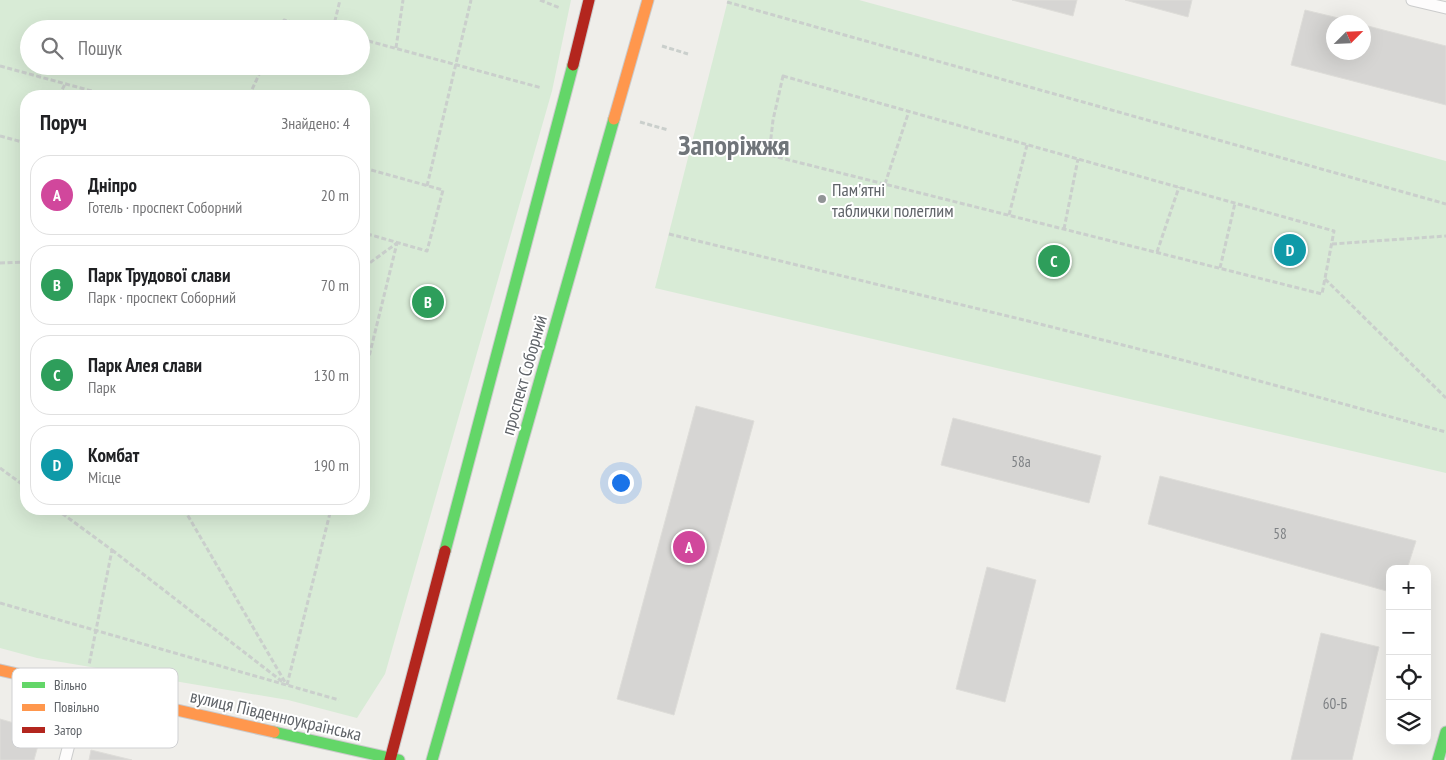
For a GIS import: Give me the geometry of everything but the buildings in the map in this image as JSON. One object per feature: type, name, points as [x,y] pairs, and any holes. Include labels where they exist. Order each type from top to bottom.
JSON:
[{"type":"main road","name":"проспект Соборний","points":[[393,759],[589,0]]},
{"type":"main road","name":"проспект Соборний","points":[[432,760],[648,0]]},
{"type":"main road","name":"вулиця Південноукраїнська","points":[[178,711],[393,759]]},
{"type":"main road","points":[[1438,760],[1446,732]]},
{"type":"lane","points":[[1412,0],[1446,8]]},
{"type":"path","points":[[335,20],[340,0]]},
{"type":"path","points":[[396,48],[403,0]]},
{"type":"path","points":[[426,186],[471,0]]},
{"type":"path","points":[[728,2],[1446,204]]},
{"type":"path","points":[[370,41],[566,94]]},
{"type":"path","points":[[0,66],[20,72]]},
{"type":"path","points":[[32,75],[88,90]]},
{"type":"path","points":[[251,90],[258,75]]},
{"type":"path","points":[[783,76],[909,111],[1334,231],[1322,294],[769,155],[783,76]]},
{"type":"path","points":[[62,90],[65,84]]},
{"type":"path","points":[[885,184],[909,111]]},
{"type":"path","points":[[616,114],[668,130]]},
{"type":"path","points":[[0,136],[20,141]]},
{"type":"path","points":[[1009,215],[1027,144]]},
{"type":"path","points":[[1064,229],[1078,159]]},
{"type":"path","points":[[370,170],[443,190],[427,251],[370,235]]},
{"type":"path","points":[[1156,252],[1179,188]]},
{"type":"path","points":[[1220,268],[1235,203]]},
{"type":"path","points":[[669,234],[1186,361],[1446,432]]},
{"type":"path","points":[[1332,244],[1446,236]]},
{"type":"path","points":[[370,263],[397,243]]},
{"type":"path","points":[[370,353],[397,243]]},
{"type":"path","points":[[0,263],[20,262]]},
{"type":"path","points":[[1325,279],[1446,398]]},
{"type":"path","points":[[0,468],[20,483]]},
{"type":"path","points":[[64,515],[287,685]]},
{"type":"path","points":[[188,515],[287,685]]},
{"type":"path","points":[[287,685],[330,515]]},
{"type":"path","points":[[88,668],[112,550]]},
{"type":"path","points":[[0,603],[339,700]]},
{"type":"green space","points":[[0,0],[571,0],[552,91],[385,674],[357,718],[288,700],[178,682],[178,668],[97,668],[37,658],[0,648]]},
{"type":"green space","points":[[728,0],[859,0],[1446,161],[1446,473],[655,288]]},
{"type":"traffic: fast","points":[[445,551],[573,65]]},
{"type":"traffic: fast","points":[[432,760],[614,119]]},
{"type":"traffic: fast","points":[[274,732],[399,760]]},
{"type":"traffic: fast","points":[[1438,760],[1446,732]]},
{"type":"traffic: slow","points":[[614,119],[648,0]]},
{"type":"traffic: slow","points":[[0,670],[12,673]]},
{"type":"traffic: slow","points":[[178,710],[274,732]]},
{"type":"traffic: jam","points":[[573,65],[589,0]]},
{"type":"traffic: jam","points":[[390,760],[445,551]]},
{"type":"place","name":"Пам'ятні таблички полеглим","points":[[822,199]]},
{"type":"place","name":"Комбат","points":[[1290,250]]},
{"type":"place","name":"Парк Алея слави","points":[[1054,261]]},
{"type":"place","name":"Парк Трудової слави","points":[[428,302]]},
{"type":"place","name":"Дніпро","points":[[689,547]]},
{"type":"district","name":"Запоріжжя","points":[[734,144]]}]
